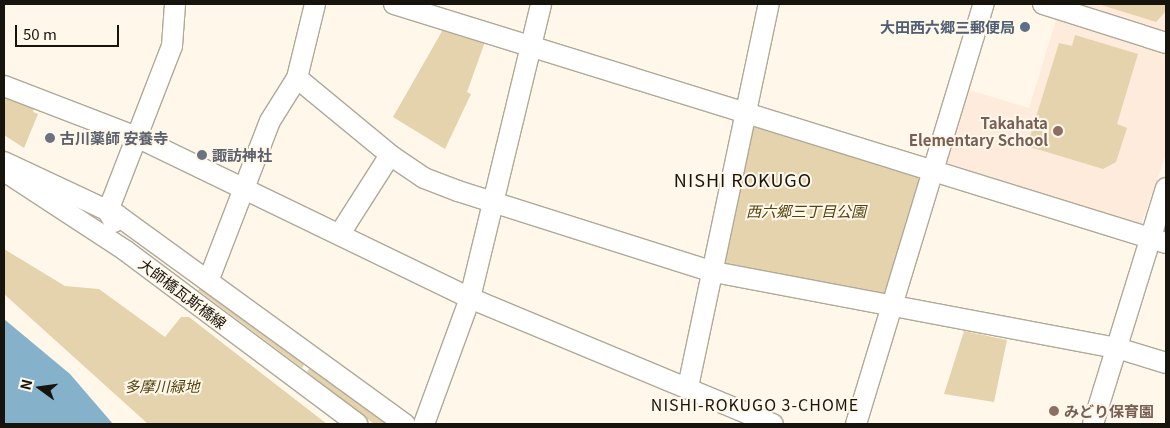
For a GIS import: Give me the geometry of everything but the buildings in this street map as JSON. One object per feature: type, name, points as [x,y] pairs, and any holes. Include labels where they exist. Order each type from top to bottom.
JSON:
[{"type":"street","points":[[172,285],[174,273],[108,217],[108,211],[172,46],[175,4]]},
{"type":"street","points":[[209,279],[270,122],[297,78],[315,4]]},
{"type":"street","points":[[394,4],[932,169],[1158,241]]},
{"type":"street","points":[[424,424],[470,298],[541,4]]},
{"type":"street","points":[[688,387],[714,272],[744,112],[769,4]]},
{"type":"street","points":[[856,424],[932,169],[984,4]]},
{"type":"street","points":[[1043,4],[1166,42]]},
{"type":"street","points":[[297,78],[390,155],[424,178],[714,272],[1117,348],[1166,363]]},
{"type":"street","points":[[4,86],[137,137],[341,232],[470,298],[688,387],[761,422]]},
{"type":"street","points":[[341,232],[390,155]]},
{"type":"street","points":[[4,162],[108,211],[209,279],[405,424]]},
{"type":"street","name":"大師橋瓦斯橋線","points":[[4,171],[172,285],[357,424]]},
{"type":"street","points":[[1093,424],[1117,348],[1158,241],[1166,188]]},
{"type":"shaded area","points":[[1069,4],[1166,4],[1166,34]]},
{"type":"shaded area","name":"Takahata Elementary School","points":[[1057,17],[1166,52],[1166,154],[1140,228],[943,165],[963,88],[1029,108]]},
{"type":"green space","points":[[1098,4],[1166,4],[1166,11],[1156,22]]},
{"type":"green space","points":[[445,26],[486,39],[467,92],[471,94],[445,149],[393,117]]},
{"type":"green space","points":[[1075,35],[1138,54],[1117,124],[1127,128],[1116,162],[1103,169],[1027,146],[1059,43],[1072,46]]},
{"type":"green space","points":[[4,92],[36,102],[33,112],[38,114],[24,148],[4,135]]},
{"type":"green space","name":"西六郷三丁目公園","points":[[749,124],[922,175],[888,293],[882,297],[726,268],[722,262]]},
{"type":"green space","name":"多摩川緑地","points":[[4,249],[65,286],[99,289],[165,337],[181,317],[189,317],[327,424],[148,424],[4,294]]},
{"type":"green space","points":[[203,285],[307,360],[302,368],[198,290]]},
{"type":"green space","points":[[964,331],[1007,340],[994,402],[944,394]]},
{"type":"green space","points":[[312,365],[390,424],[374,424],[307,372]]},
{"type":"water","points":[[4,319],[70,374],[113,424],[4,424]]},
{"type":"place","name":"大田西六郷三郵便局","points":[[1025,27]]},
{"type":"place","name":"Takahata Elementary School","points":[[1058,131]]},
{"type":"place","name":"古川薬師 安養寺","points":[[50,138]]},
{"type":"place","name":"諏訪神社","points":[[202,155]]},
{"type":"place","name":"みどり保育園","points":[[1054,411]]},
{"type":"district","name":"NISHI ROKUGO","points":[[743,179]]},
{"type":"district","name":"NISHI-ROKUGO 3-CHOME","points":[[755,404]]}]
